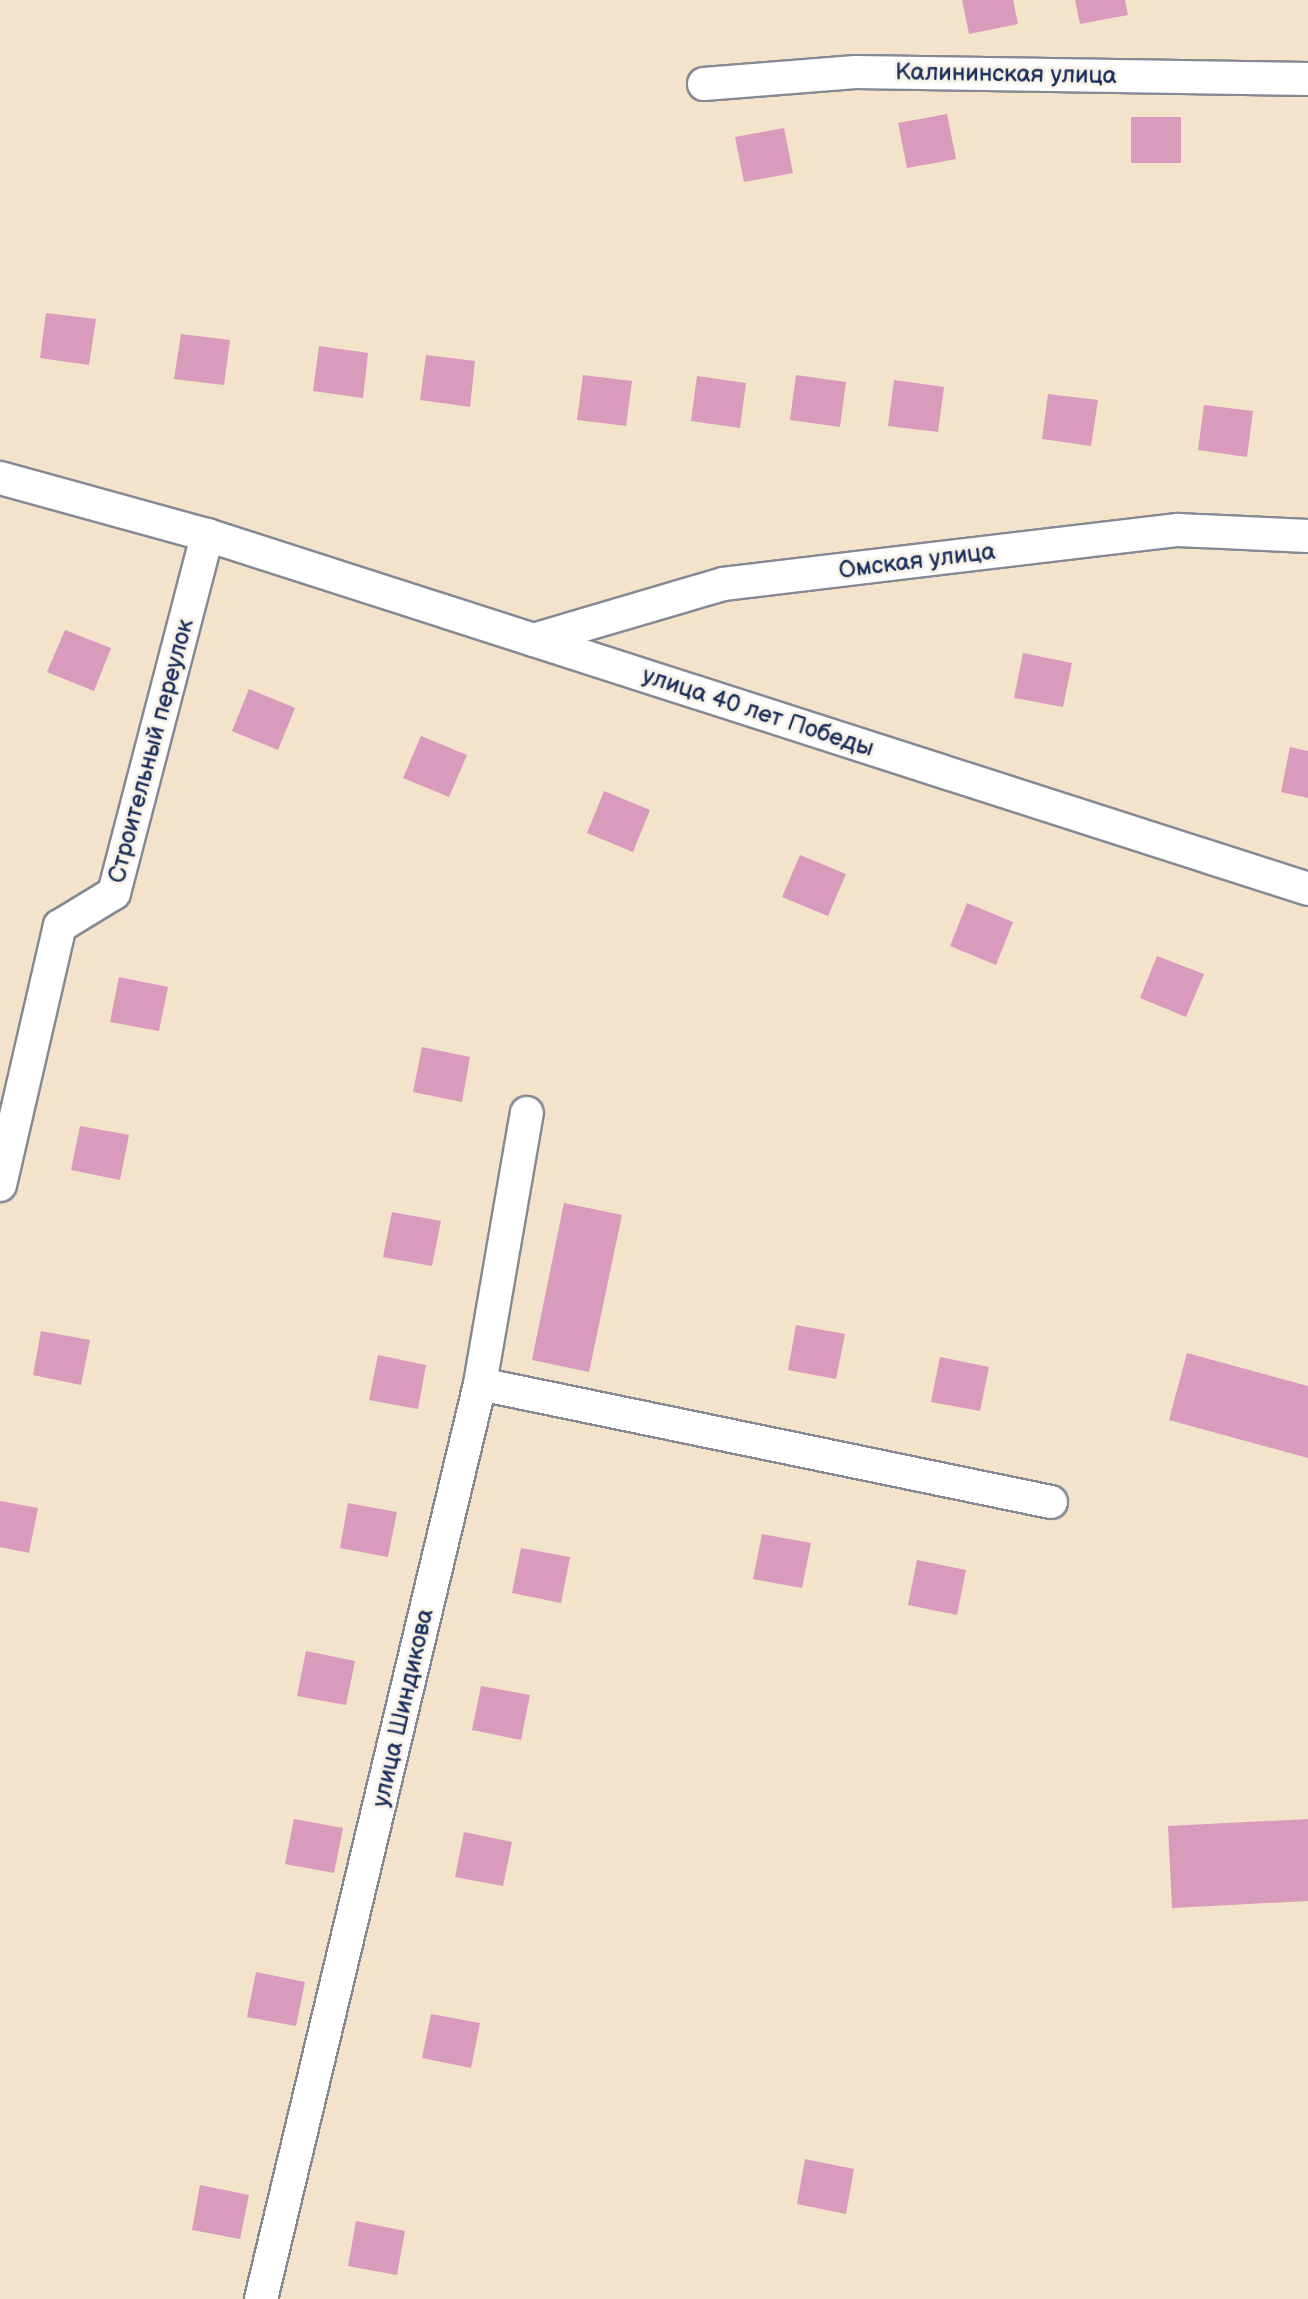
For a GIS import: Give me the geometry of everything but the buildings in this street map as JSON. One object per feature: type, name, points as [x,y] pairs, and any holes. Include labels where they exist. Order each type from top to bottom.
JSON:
[{"type":"street","name":"Калининская улица","points":[[704,84],[856,72],[1308,79]]},
{"type":"street","name":"улица 40 лет Победы","points":[[0,478],[207,535],[1308,889]]},
{"type":"street","name":"Омская улица","points":[[533,640],[723,584],[1178,530],[1308,536]]},
{"type":"street","name":"Строительный переулок","points":[[0,1185],[60,926],[114,893],[207,535]]},
{"type":"street","name":"улица Шиндикова","points":[[261,2299],[480,1384],[527,1112]]},
{"type":"street","points":[[480,1384],[1051,1502]]}]
